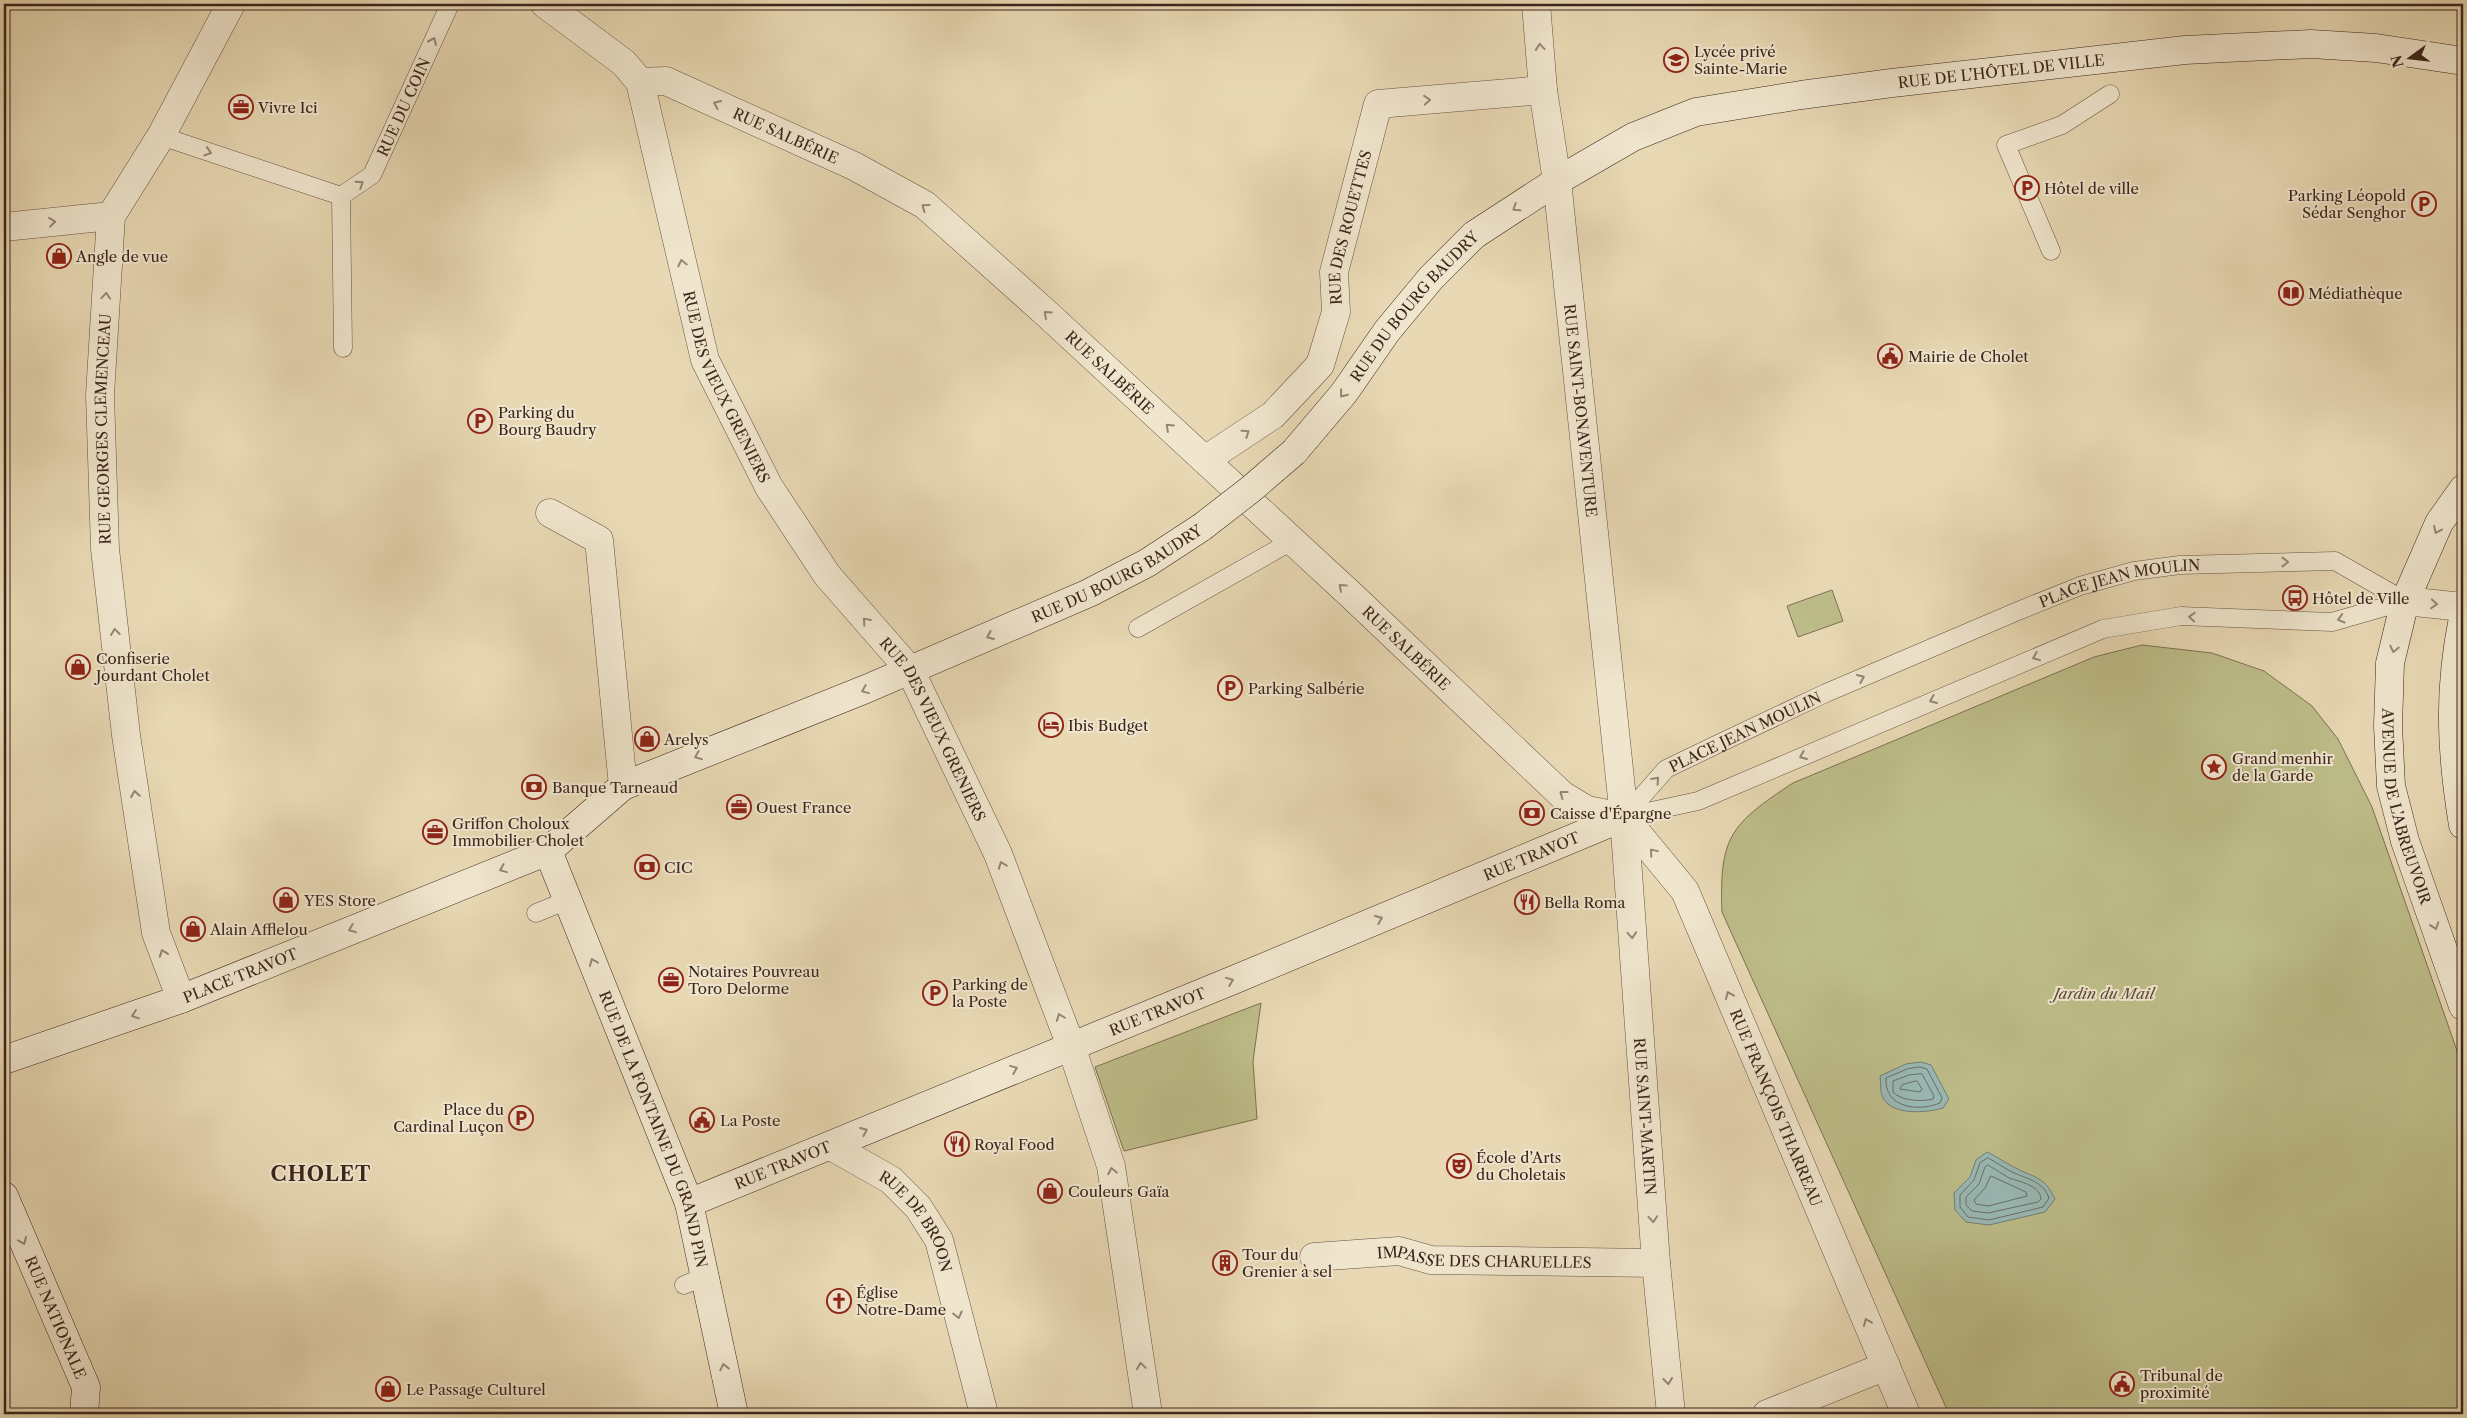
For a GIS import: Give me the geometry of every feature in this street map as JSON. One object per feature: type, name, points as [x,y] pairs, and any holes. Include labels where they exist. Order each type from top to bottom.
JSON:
[{"type":"street","name":"RUE GEORGES CLEMENCEAU","points":[[181,999],[156,933],[126,735],[105,549],[100,395],[111,216],[161,136],[231,4]]},
{"type":"street","points":[[545,4],[624,63],[640,82]]},
{"type":"street","name":"RUE SAINT-BONAVENTURE","points":[[1536,4],[1543,90],[1557,181],[1624,817]]},
{"type":"street","name":"RUE DE L’HÔTEL DE VILLE","points":[[1557,181],[1633,137],[1696,112],[1810,93],[2067,62],[2204,49],[2311,44],[2376,48],[2463,61]]},
{"type":"street","name":"RUE SALBÉRIE","points":[[640,82],[666,81],[854,166],[925,205],[1205,460],[1562,794],[1587,810],[1624,817]]},
{"type":"street","name":"RUE DES VIEUX GRENIERS","points":[[640,82],[705,360],[769,486],[827,575],[910,670],[998,854],[1071,1046],[1111,1166],[1148,1414]]},
{"type":"street","name":"RUE DES ROUETTES","points":[[1205,460],[1273,415],[1320,365],[1336,312],[1334,272],[1378,104],[1543,90]]},
{"type":"street","name":"RUE DU BOURG BAUDRY","points":[[623,786],[910,670],[1089,593],[1147,563],[1251,490],[1294,452],[1344,393],[1387,331],[1431,278],[1474,235],[1557,181]]},
{"type":"street","points":[[4,227],[111,216]]},
{"type":"street","name":"AVENUE DE L’ABREUVOIR","points":[[2463,489],[2439,524],[2405,601],[2390,672],[2388,726],[2391,786],[2405,841],[2463,1006]]},
{"type":"street","points":[[550,513],[599,540],[623,786]]},
{"type":"street","name":"PLACE JEAN MOULIN","points":[[2405,601],[2463,607]]},
{"type":"street","points":[[2463,618],[2452,685],[2454,769],[2463,825]]},
{"type":"street","name":"PLACE TRAVOT","points":[[4,1060],[181,999],[548,851],[623,786]]},
{"type":"street","name":"RUE TRAVOT","points":[[689,1202],[830,1146],[1624,817]]},
{"type":"street","name":"RUE SAINT-MARTIN","points":[[1624,817],[1656,1262],[1671,1414]]},
{"type":"street","name":"RUE FRANÇOIS THARREAU","points":[[1624,817],[1685,891],[1906,1414]]},
{"type":"street","name":"RUE DE LA FONTAINE DU GRAND PIN","points":[[548,851],[689,1202],[695,1280],[734,1414]]},
{"type":"street","name":"RUE DE BROON","points":[[830,1146],[891,1180],[918,1207],[939,1240],[984,1414]]},
{"type":"street","name":"RUE NATIONALE","points":[[4,1196],[86,1387],[84,1414]]},
{"type":"street","name":"IMPASSE DES CHARUELLES","points":[[1314,1257],[1399,1251],[1431,1260],[1656,1262]]},
{"type":"street","points":[[1767,1414],[1886,1366]]},
{"type":"lane","name":"RUE DU COIN","points":[[341,196],[372,175],[450,4]]},
{"type":"lane","points":[[2051,251],[2006,145],[2062,125],[2110,94]]},
{"type":"lane","points":[[161,136],[341,196],[343,348]]},
{"type":"lane","points":[[1138,628],[1292,541]]},
{"type":"lane","name":"PLACE JEAN MOULIN","points":[[1624,817],[1666,769],[1826,693],[2009,615],[2080,586],[2134,571],[2180,565],[2335,561],[2405,601]]},
{"type":"lane","name":"PLACE JEAN MOULIN","points":[[1624,817],[1698,801],[2102,630],[2181,616],[2332,622],[2405,601]]},
{"type":"lane","points":[[536,913],[568,900]]},
{"type":"green space","points":[[1832,590],[1843,621],[1798,637],[1787,606]]},
{"type":"green space","name":"Jardin du Mail","points":[[2142,645],[2212,653],[2264,671],[2312,706],[2338,739],[2372,807],[2463,1068],[2463,1414],[1949,1414],[1722,912],[1723,866],[1733,834],[1755,810],[1793,783],[2094,657]]},
{"type":"green space","points":[[1261,1003],[1253,1061],[1257,1119],[1124,1151],[1095,1067]]},
{"type":"water","points":[[1921,1062],[1931,1065],[1949,1099],[1943,1108],[1918,1112],[1900,1110],[1886,1102],[1881,1094],[1880,1076],[1906,1064]]},
{"type":"water","points":[[1987,1152],[2047,1185],[2055,1199],[2045,1212],[1989,1225],[1966,1222],[1955,1210],[1954,1193],[1970,1177],[1976,1160]]},
{"type":"place","name":"Lycée privé Sainte-Marie","points":[[1676,60]]},
{"type":"place","name":"Vivre Ici","points":[[241,107]]},
{"type":"place","name":"Hôtel de ville","points":[[2027,188]]},
{"type":"place","name":"Parking Léopold Sédar Senghor","points":[[2424,204]]},
{"type":"place","name":"Angle de vue","points":[[59,256]]},
{"type":"place","name":"Médiathèque","points":[[2291,293]]},
{"type":"place","name":"Mairie de Cholet","points":[[1890,356]]},
{"type":"place","name":"Parking du Bourg Baudry","points":[[480,421]]},
{"type":"place","name":"Hôtel de Ville","points":[[2295,598]]},
{"type":"place","name":"Confiserie Jourdant Cholet","points":[[78,667]]},
{"type":"place","name":"Parking Salbérie","points":[[1230,688]]},
{"type":"place","name":"Ibis Budget","points":[[1051,725]]},
{"type":"place","name":"Arelys","points":[[647,739]]},
{"type":"place","name":"Grand menhir de la Garde","points":[[2214,767]]},
{"type":"place","name":"Banque Tarneaud","points":[[534,787]]},
{"type":"place","name":"Ouest France","points":[[739,807]]},
{"type":"place","name":"Caisse d'Épargne","points":[[1532,813]]},
{"type":"place","name":"Griffon Choloux Immobilier Cholet","points":[[435,832]]},
{"type":"place","name":"CIC","points":[[647,867]]},
{"type":"place","name":"YES Store","points":[[286,900]]},
{"type":"place","name":"Bella Roma","points":[[1527,902]]},
{"type":"place","name":"Alain Afflelou","points":[[193,929]]},
{"type":"place","name":"Notaires Pouvreau Toro Delorme","points":[[671,980]]},
{"type":"place","name":"Parking de la Poste","points":[[935,993]]},
{"type":"place","name":"Place du Cardinal Luçon","points":[[521,1118]]},
{"type":"place","name":"La Poste","points":[[702,1120]]},
{"type":"place","name":"Royal Food","points":[[957,1144]]},
{"type":"place","name":"École d’Arts du Choletais","points":[[1459,1166]]},
{"type":"place","name":"Couleurs Gaïa","points":[[1050,1191]]},
{"type":"place","name":"Tour du Grenier à sel","points":[[1225,1263]]},
{"type":"place","name":"Église Notre-Dame","points":[[839,1301]]},
{"type":"place","name":"Tribunal de proximité","points":[[2122,1384]]},
{"type":"place","name":"Le Passage Culturel","points":[[388,1389]]},
{"type":"district","name":"CHOLET","points":[[321,1174]]}]
